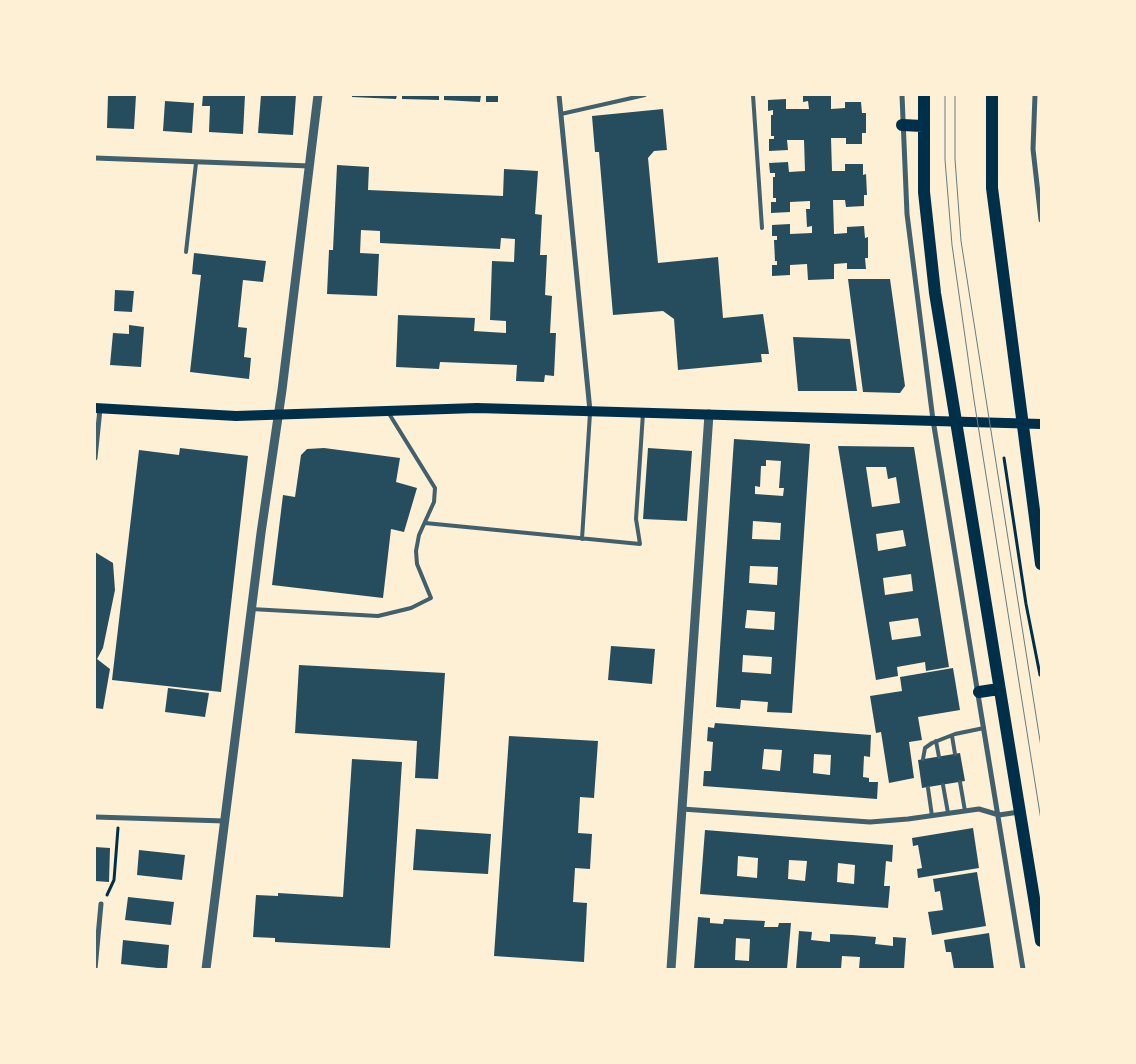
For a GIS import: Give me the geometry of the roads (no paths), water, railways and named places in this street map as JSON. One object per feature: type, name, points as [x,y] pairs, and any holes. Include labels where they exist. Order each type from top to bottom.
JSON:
[{"type":"main road","points":[[924,95],[922,126],[924,192],[934,293],[957,421],[1041,940]]},
{"type":"main road","points":[[992,95],[992,188],[1021,423],[1041,564]]},
{"type":"main road","points":[[902,125],[922,126]]},
{"type":"main road","points":[[97,409],[236,416],[477,408],[1041,424]]},
{"type":"main road","points":[[979,692],[999,689]]},
{"type":"street","points":[[206,969],[318,95]]},
{"type":"street","points":[[559,95],[590,411]]},
{"type":"street","points":[[902,95],[902,125],[912,262],[932,420],[979,692],[1023,969]]},
{"type":"street","points":[[1036,95],[1034,149],[1041,220]]},
{"type":"street","points":[[95,158],[310,166]]},
{"type":"street","points":[[95,458],[97,409]]},
{"type":"street","points":[[671,969],[709,414]]},
{"type":"street","points":[[682,810],[862,822],[887,821],[979,809],[999,815],[1020,812]]},
{"type":"street","points":[[95,817],[224,821]]},
{"type":"street","points":[[95,969],[101,904]]},
{"type":"lane","points":[[560,114],[645,95]]},
{"type":"lane","points":[[753,95],[762,228]]},
{"type":"lane","points":[[186,252],[196,163]]},
{"type":"lane","points":[[251,609],[378,616],[404,610],[431,598],[418,568],[416,555],[417,542],[435,498],[435,488],[387,410]]},
{"type":"lane","points":[[582,539],[591,429],[590,411]]},
{"type":"lane","points":[[425,523],[640,544],[636,519],[643,412]]},
{"type":"lane","points":[[923,759],[926,748],[936,741],[984,728]]},
{"type":"lane","points":[[952,736],[955,754]]},
{"type":"lane","points":[[936,741],[939,757]]},
{"type":"lane","points":[[960,782],[965,811]]},
{"type":"lane","points":[[943,785],[948,813]]},
{"type":"lane","points":[[928,788],[932,816]]},
{"type":"tram line","points":[[945,95],[945,160],[952,245],[974,400],[1041,820]]},
{"type":"tram line","points":[[955,95],[955,159],[961,241],[1041,747]]}]
